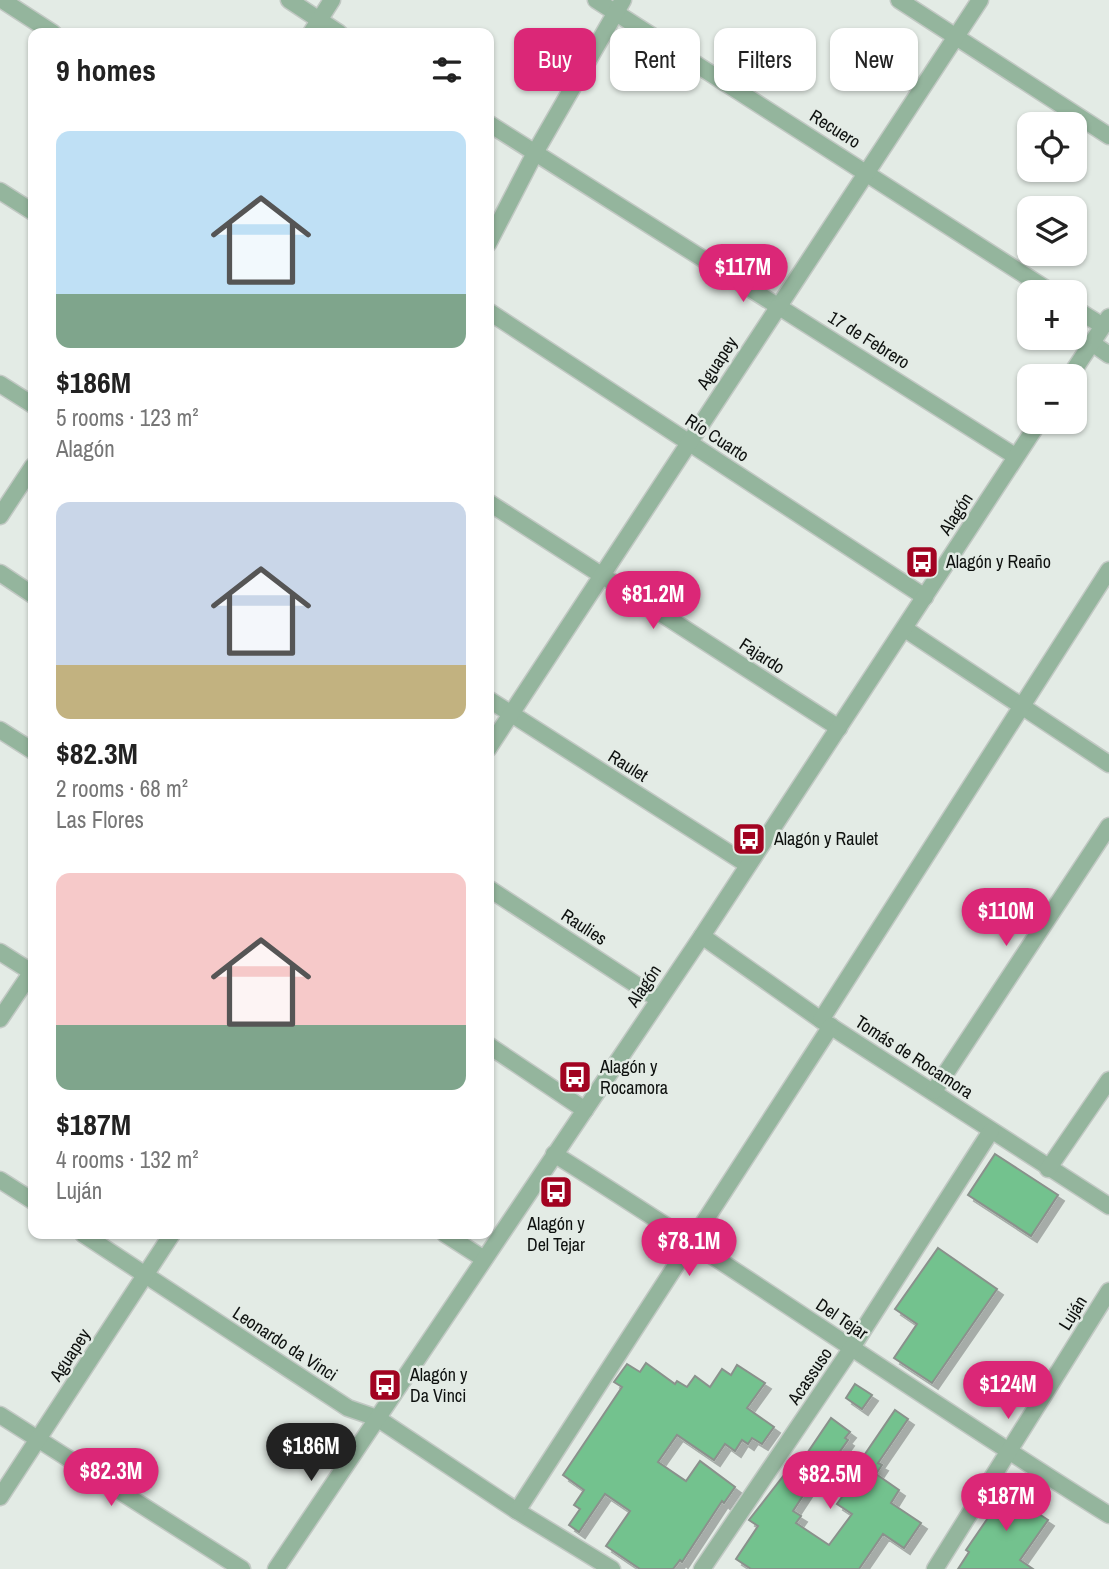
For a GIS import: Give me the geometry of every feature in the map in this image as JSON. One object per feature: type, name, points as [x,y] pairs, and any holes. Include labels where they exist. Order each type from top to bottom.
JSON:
[{"type":"street","points":[[289,0],[315,27],[332,0]]},
{"type":"street","name":"Recuero","points":[[596,0],[620,6],[1033,280]]},
{"type":"street","points":[[899,0],[1109,136]]},
{"type":"street","name":"Aguapey","points":[[494,740],[865,171],[980,0]]},
{"type":"street","points":[[2,1],[45,28]]},
{"type":"street","points":[[494,232],[536,151],[620,6]]},
{"type":"street","name":"17 de Febrero","points":[[494,126],[1016,456]]},
{"type":"street","points":[[0,191],[28,209]]},
{"type":"street","points":[[1078,364],[1106,322],[1087,314]]},
{"type":"street","name":"Río Cuarto","points":[[494,315],[925,597]]},
{"type":"street","points":[[1092,344],[1109,355]]},
{"type":"street","points":[[0,384],[28,402]]},
{"type":"street","name":"Alagón","points":[[275,1569],[702,936],[1031,434]]},
{"type":"street","points":[[0,516],[28,474]]},
{"type":"street","name":"Fajardo","points":[[494,506],[839,728]]},
{"type":"street","points":[[517,1511],[691,1240],[1020,707],[1109,570]]},
{"type":"street","points":[[0,573],[28,592]]},
{"type":"street","points":[[905,629],[1109,764]]},
{"type":"street","name":"Raulet","points":[[494,703],[748,865]]},
{"type":"street","points":[[0,730],[28,748]]},
{"type":"street","points":[[934,1091],[1109,826]]},
{"type":"street","name":"Raulies","points":[[494,892],[658,999]]},
{"type":"street","name":"Tomás de Rocamora","points":[[702,936],[826,1023],[1109,1206]]},
{"type":"street","points":[[0,952],[28,969]]},
{"type":"street","points":[[0,1018],[28,979]]},
{"type":"street","points":[[494,1049],[586,1110]]},
{"type":"street","points":[[1048,1169],[1109,1080]]},
{"type":"street","name":"Acassuso","points":[[702,1569],[852,1349],[991,1131]]},
{"type":"street","name":"Del Tejar","points":[[554,1154],[691,1240],[1009,1453],[1109,1515]]},
{"type":"street","points":[[0,1180],[28,1198]]},
{"type":"street","name":"Leonardo da Vinci","points":[[91,1239],[348,1408],[377,1418],[604,1567]]},
{"type":"street","name":"Aguapey","points":[[0,1497],[169,1239]]},
{"type":"street","points":[[453,1239],[484,1259]]},
{"type":"street","name":"Luján","points":[[935,1569],[1109,1291]]},
{"type":"street","points":[[0,1415],[242,1569]]},
{"type":"building","points":[[995,1154],[1058,1195],[1031,1236],[968,1195]]},
{"type":"building","points":[[938,1248],[997,1289],[932,1383],[894,1358],[917,1324],[895,1309]]},
{"type":"building","points":[[646,1363],[675,1384],[677,1381],[687,1387],[695,1376],[710,1387],[722,1369],[731,1375],[737,1365],[765,1383],[747,1408],[774,1427],[762,1444],[752,1438],[748,1444],[742,1440],[735,1451],[725,1444],[714,1460],[677,1435],[658,1462],[686,1481],[700,1461],[735,1487],[724,1503],[722,1501],[682,1562],[680,1560],[673,1569],[640,1569],[606,1546],[630,1511],[605,1494],[579,1532],[569,1525],[580,1509],[574,1505],[584,1490],[563,1475],[622,1387],[614,1382],[627,1364],[640,1372]]},
{"type":"building","points":[[855,1384],[872,1395],[862,1409],[846,1398]]},
{"type":"building","points":[[895,1410],[908,1419],[878,1463],[882,1465],[876,1474],[899,1490],[891,1503],[921,1523],[904,1548],[883,1534],[859,1569],[751,1569],[736,1559],[758,1526],[749,1520],[788,1470],[793,1474],[831,1418],[850,1432],[845,1438],[848,1440],[814,1488],[810,1485],[793,1511],[801,1516],[796,1523],[829,1545],[852,1514],[837,1504],[866,1463],[861,1460]]},
{"type":"building","points":[[1016,1481],[1033,1492],[1024,1504],[1048,1520],[1020,1560],[1033,1569],[958,1569],[969,1552],[966,1550],[992,1512],[988,1510],[1003,1489],[1008,1492]]},
{"type":"place","name":"Alagón y Reaño","points":[[922,562]]},
{"type":"place","name":"Alagón y Raulet","points":[[749,839]]},
{"type":"place","name":"Alagón y Rocamora","points":[[575,1077]]},
{"type":"place","name":"Alagón y Del Tejar","points":[[556,1192]]},
{"type":"place","name":"Alagón y Da Vinci","points":[[385,1385]]}]
